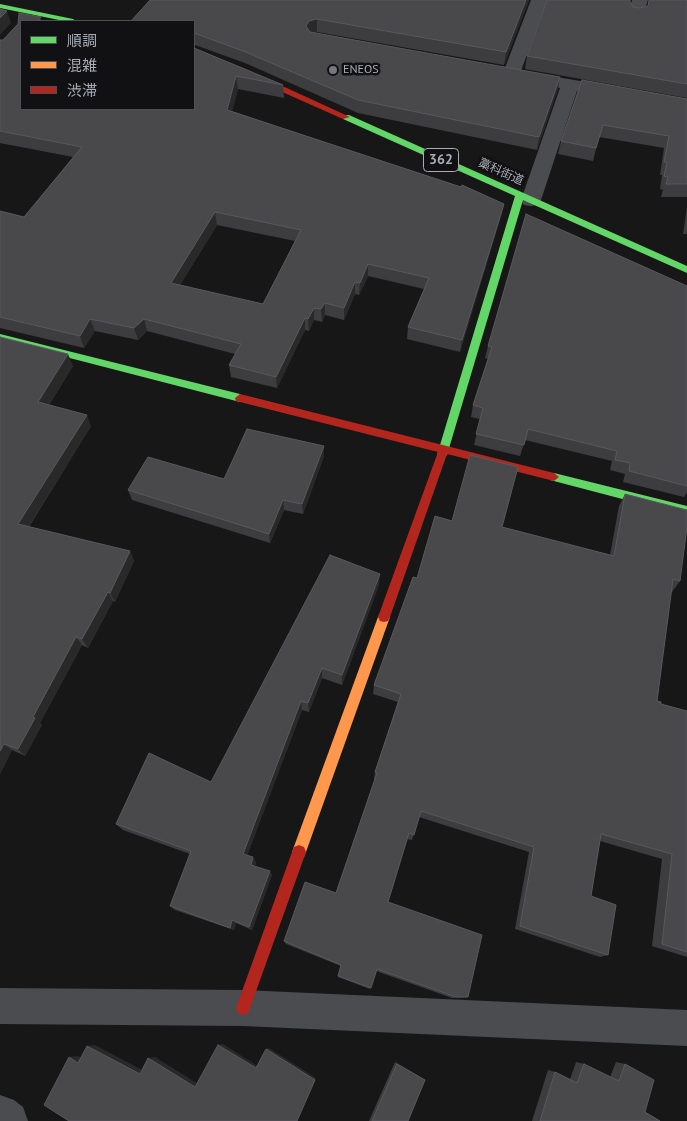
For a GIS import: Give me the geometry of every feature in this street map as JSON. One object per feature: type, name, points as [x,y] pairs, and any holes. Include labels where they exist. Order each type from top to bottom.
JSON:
[{"type":"main road","points":[[0,6],[30,17],[62,20]]},
{"type":"main road","name":"藁科街道","points":[[195,52],[238,69],[687,270]]},
{"type":"main road","points":[[244,1008],[444,450],[526,197]]},
{"type":"main road","points":[[0,337],[687,511]]},
{"type":"street","points":[[512,74],[539,0]]},
{"type":"street","points":[[493,70],[687,105]]},
{"type":"street","points":[[526,197],[570,84]]},
{"type":"street","points":[[0,1006],[244,1008],[687,1028]]},
{"type":"street","points":[[0,1114],[9,1121]]},
{"type":"building","points":[[150,0],[526,0],[506,52],[317,19],[309,21],[306,26],[310,32],[560,77],[539,137],[358,100],[243,51],[195,33],[195,20],[132,20]]},
{"type":"building","points":[[547,0],[630,0],[633,7],[639,8],[648,6],[649,0],[687,0],[687,84],[527,56]]},
{"type":"building","points":[[0,9],[7,11],[0,18]]},
{"type":"building","points":[[19,13],[41,17],[39,20],[20,20],[20,110],[195,110],[195,48],[283,85],[236,76],[227,110],[461,187],[462,185],[504,204],[462,340],[408,327],[429,278],[368,264],[360,283],[355,282],[344,308],[325,303],[321,309],[314,308],[308,319],[305,318],[276,377],[229,365],[241,344],[144,319],[134,328],[90,319],[80,336],[0,317],[0,211],[24,217],[82,147],[0,131],[0,40],[3,40],[18,24]],"holes":[[[215,212],[301,230],[263,304],[171,283]]]},
{"type":"building","points":[[582,80],[687,99],[687,184],[666,184],[668,177],[664,176],[667,162],[664,162],[669,136],[603,125],[596,148],[561,141]]},
{"type":"building","points":[[526,214],[687,286],[687,486],[629,471],[630,463],[615,460],[617,451],[528,429],[524,445],[476,434],[483,408],[473,405],[492,347],[488,346]]},
{"type":"building","points":[[0,337],[68,354],[38,402],[87,415],[18,524],[130,551],[110,593],[108,592],[82,639],[76,637],[18,749],[4,744],[0,751]]},
{"type":"building","points":[[247,429],[324,446],[302,504],[283,500],[269,534],[128,490],[148,457],[224,479]]},
{"type":"building","points":[[470,455],[518,467],[502,527],[614,556],[625,494],[687,510],[687,527],[680,581],[673,579],[657,701],[661,702],[661,704],[687,711],[687,952],[662,944],[672,854],[601,834],[591,896],[616,905],[608,955],[520,926],[534,847],[421,811],[414,835],[409,833],[388,902],[482,935],[468,997],[456,997],[377,969],[371,988],[338,976],[341,965],[284,941],[305,882],[336,893],[377,773],[375,772],[401,694],[374,685],[413,577],[417,578],[435,516],[452,521]]},
{"type":"building","points":[[330,555],[380,574],[342,675],[322,668],[308,703],[301,701],[243,854],[253,857],[251,865],[270,871],[249,927],[232,920],[230,928],[170,906],[191,851],[116,824],[149,753],[211,782]]},
{"type":"building","points":[[218,1045],[256,1068],[266,1049],[315,1080],[297,1121],[69,1121],[44,1105],[69,1057],[78,1063],[87,1046],[140,1074],[148,1058],[195,1087]]},
{"type":"building","points":[[397,1064],[425,1080],[408,1121],[372,1121]]},
{"type":"building","points":[[584,1064],[619,1081],[625,1064],[654,1080],[645,1112],[660,1121],[540,1121],[555,1072],[577,1083]]},
{"type":"traffic: fast","points":[[0,6],[68,20]]},
{"type":"traffic: fast","points":[[346,117],[687,270]]},
{"type":"traffic: fast","points":[[442,455],[520,195]]},
{"type":"traffic: fast","points":[[0,337],[240,398]]},
{"type":"traffic: fast","points":[[554,477],[687,511]]},
{"type":"traffic: slow","points":[[299,852],[384,617]]},
{"type":"traffic: jam","points":[[195,52],[238,69],[346,117]]},
{"type":"traffic: jam","points":[[240,398],[554,477]]},
{"type":"traffic: jam","points":[[384,617],[442,455]]},
{"type":"traffic: jam","points":[[243,1008],[299,852]]},
{"type":"place","name":"ENEOS","points":[[333,70]]}]
